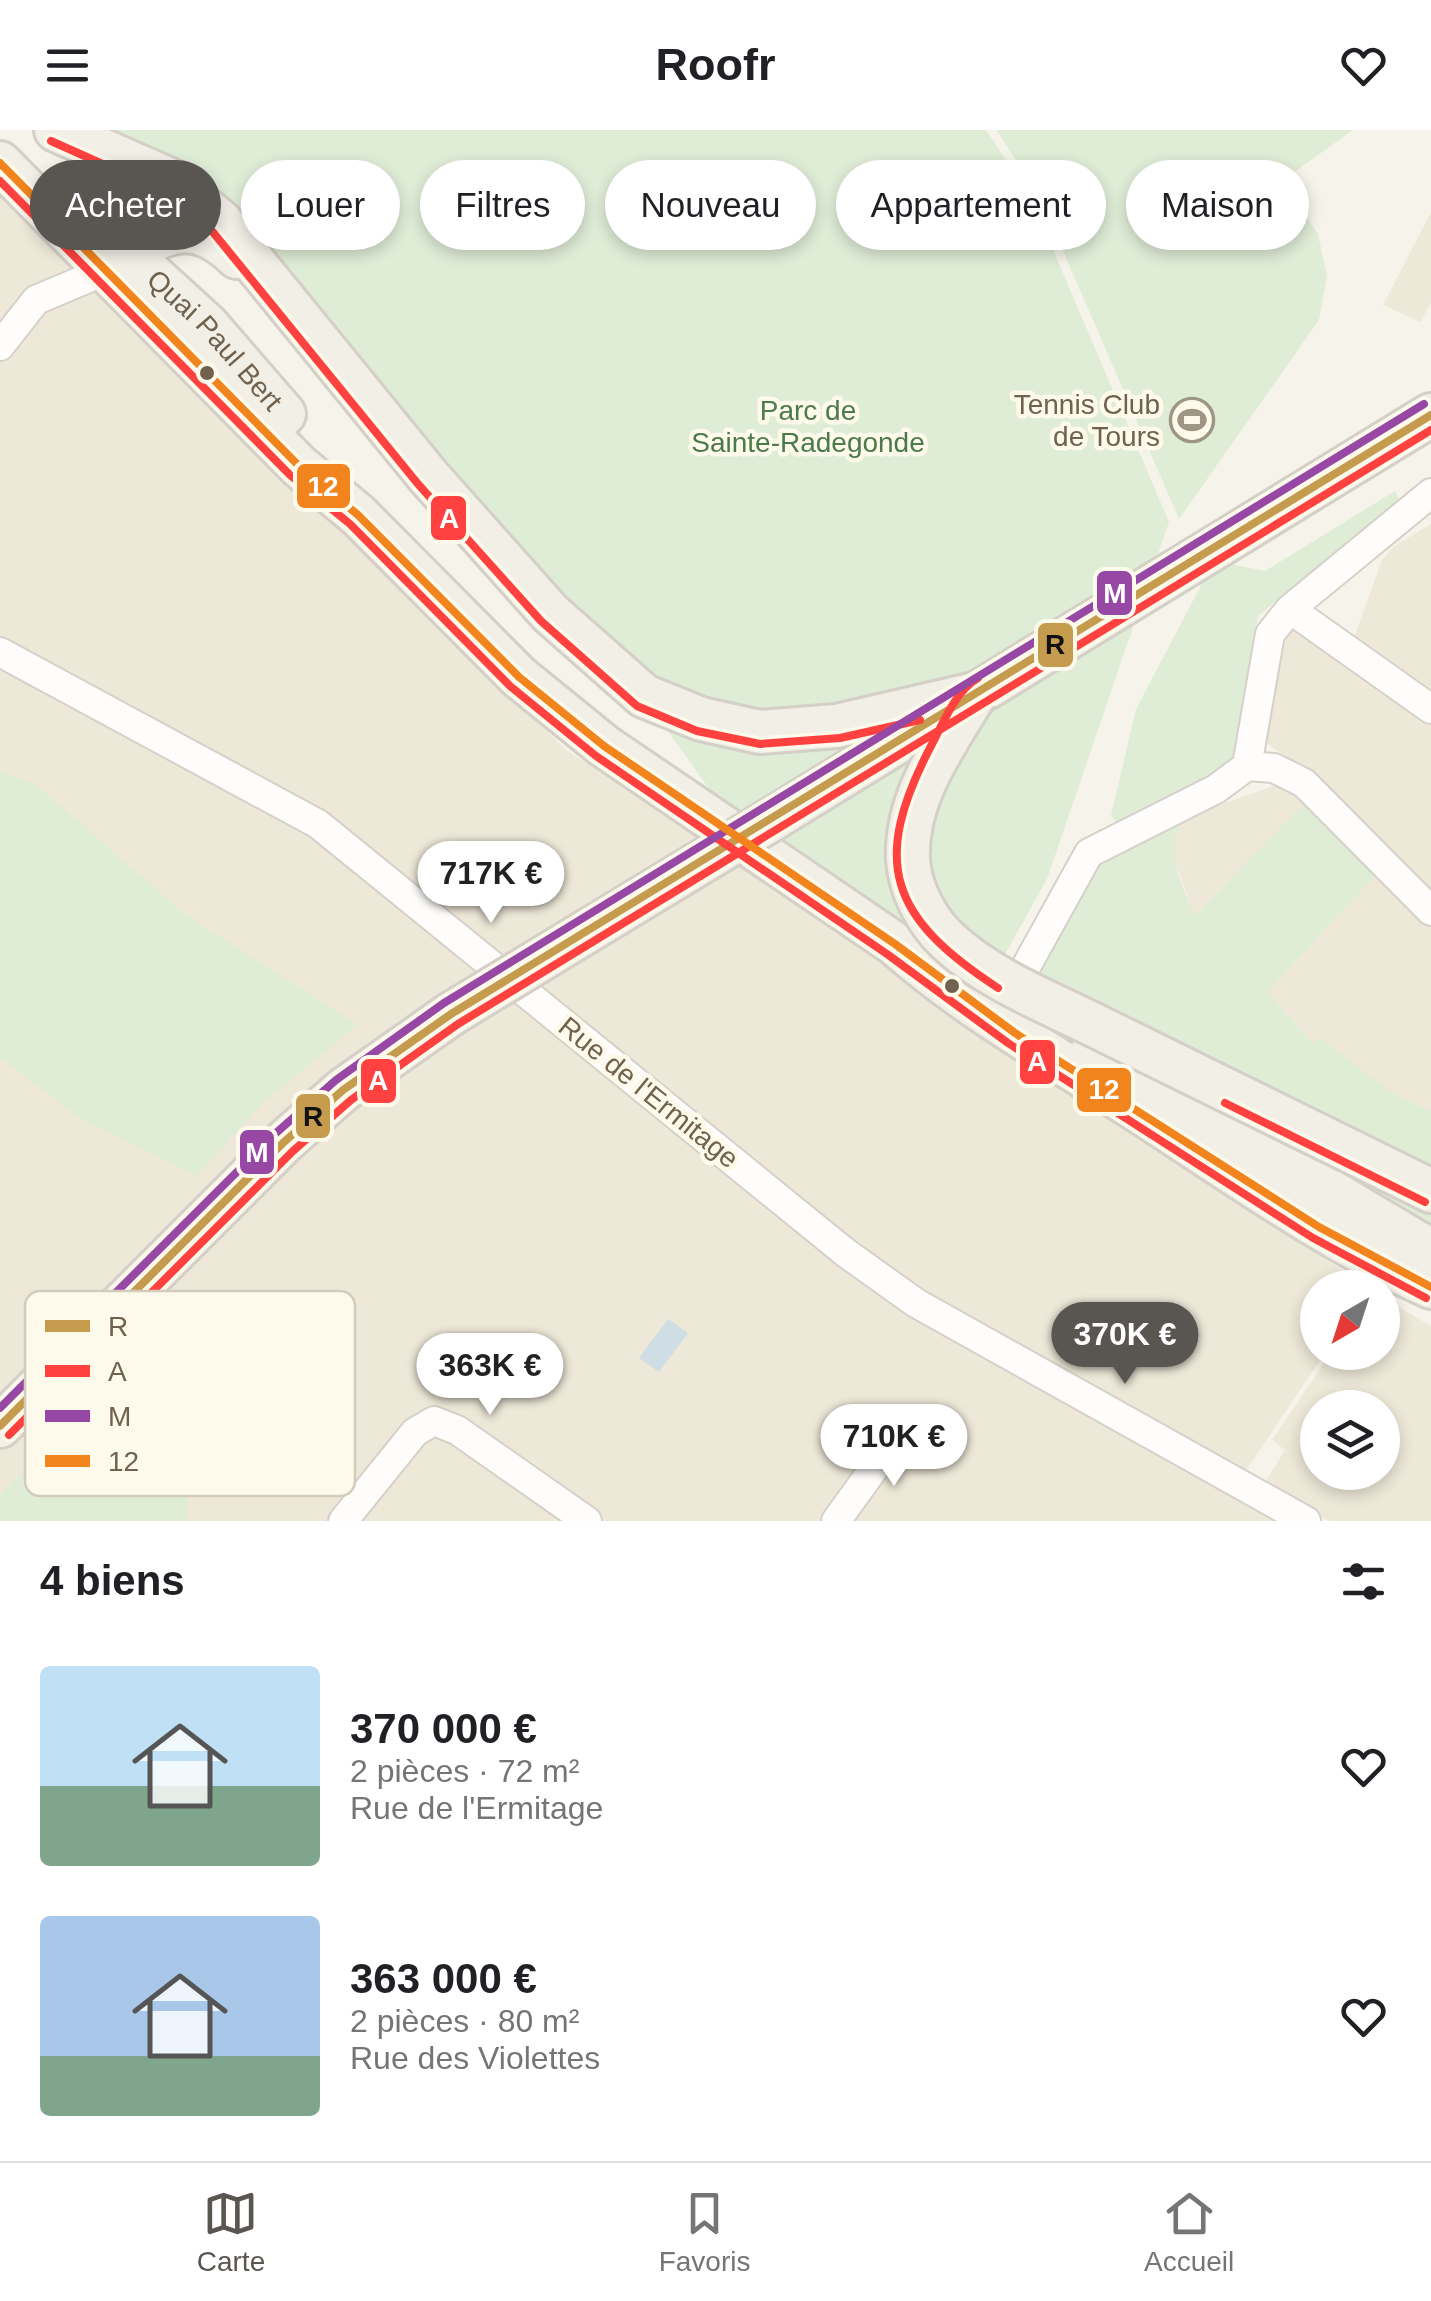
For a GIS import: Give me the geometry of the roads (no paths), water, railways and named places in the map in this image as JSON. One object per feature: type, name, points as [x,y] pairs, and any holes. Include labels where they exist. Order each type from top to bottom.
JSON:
[{"type":"main road","points":[[56,130],[170,180],[198,200],[251,254],[428,476],[550,613],[644,696],[701,719],[760,732],[837,726],[976,694]]},
{"type":"main road","name":"Quai Paul Bert","points":[[0,146],[119,262]]},
{"type":"main road","name":"Quai Paul Bert","points":[[0,163],[119,262],[190,307],[273,399],[358,516],[520,677],[590,736],[895,944],[929,974],[1001,1012],[1124,1067],[1431,1251]]},
{"type":"main road","points":[[119,262],[166,233],[186,229],[206,234],[231,252],[308,328]]},
{"type":"main road","points":[[135,1291],[284,1142],[343,1090],[451,1014],[1431,415]]},
{"type":"main road","points":[[976,694],[932,767],[912,811],[908,861],[918,900],[944,938],[969,958],[1049,1002],[1431,1191]]},
{"type":"main road","name":"Quai Paul Bert","points":[[1001,1012],[1347,1245],[1431,1286]]},
{"type":"main road","points":[[0,1426],[25,1401]]},
{"type":"street","points":[[0,346],[36,300],[119,262]]},
{"type":"street","points":[[1247,766],[1270,634],[1290,609],[1430,496]]},
{"type":"street","points":[[1290,609],[1431,709]]},
{"type":"street","name":"Rue de l'Ermitage","points":[[0,652],[318,824],[846,1253],[916,1303],[1306,1521]]},
{"type":"street","points":[[1001,1012],[1089,853],[1216,788],[1247,766],[1274,768],[1304,784],[1431,911]]},
{"type":"street","points":[[342,1521],[415,1432],[434,1422],[457,1430],[586,1521]]},
{"type":"street","points":[[836,1521],[906,1424]]},
{"type":"place","name":"Tennis Club de Tours","points":[[1192,420]]},
{"type":"park label","name":"Parc de Sainte-Radegonde","points":[[808,426]]}]
